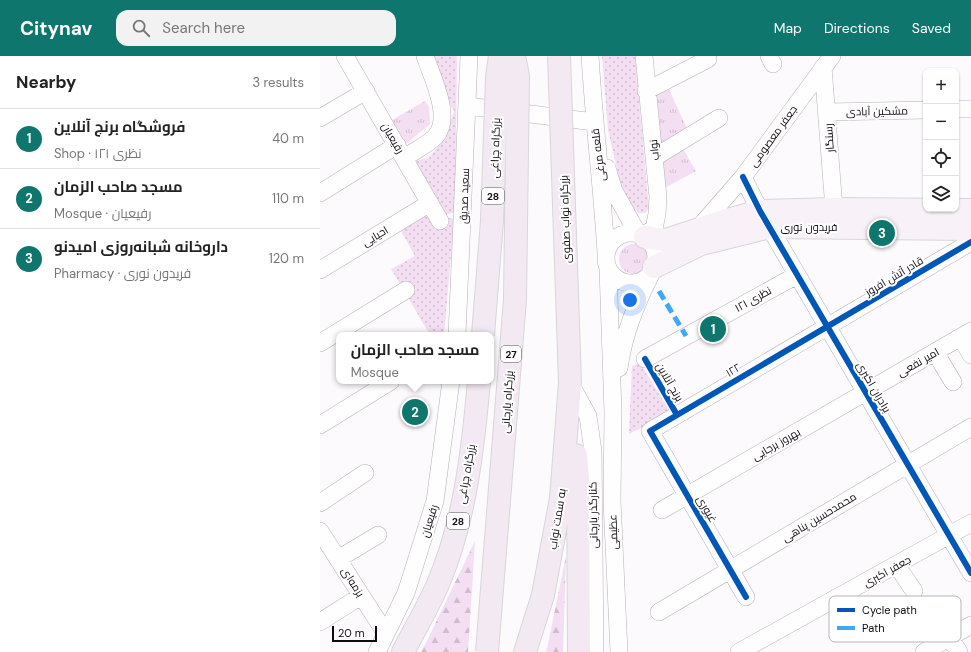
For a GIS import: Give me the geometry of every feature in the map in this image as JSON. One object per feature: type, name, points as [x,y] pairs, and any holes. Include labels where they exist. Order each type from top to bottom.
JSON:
[{"type":"highway","name":"بزرگراه چراغی","points":[[484,332],[492,221],[500,56]]},
{"type":"highway","name":"بزرگراه یارجانی","points":[[487,652],[515,299],[518,92],[514,56]]},
{"type":"highway","name":"بزرگراه نواب صفوی","points":[[560,56],[570,383]]},
{"type":"highway","name":"به سمت نواب","points":[[525,652],[543,595],[561,498],[570,383]]},
{"type":"highway","points":[[570,383],[578,478],[579,652]]},
{"type":"highway","name":"بزرگراه چراغی","points":[[404,652],[438,583],[453,540],[466,485],[479,384]]},
{"type":"main road","name":"فریدون نوری","points":[[641,235],[666,240],[727,220],[834,218],[971,210]]},
{"type":"main road","name":"فریدون نوری","points":[[834,218],[971,229]]},
{"type":"main road","name":"فریدون نوری","points":[[654,267],[701,244],[765,219]]},
{"type":"street","name":"رفیعیان","points":[[345,56],[440,221]]},
{"type":"street","points":[[320,193],[400,152],[435,137],[441,129],[443,120],[441,106],[425,56]]},
{"type":"street","name":"سعید صدیق","points":[[457,332],[469,56]]},
{"type":"street","name":"قلعه مرغی","points":[[590,56],[594,122],[602,190],[607,261],[613,412]]},
{"type":"street","name":"نواب","points":[[641,235],[654,229],[657,214],[655,157],[646,91],[644,56]]},
{"type":"street","points":[[646,91],[708,59]]},
{"type":"street","name":"رستگار","points":[[827,61],[828,112],[834,218]]},
{"type":"street","name":"جعفر معصومی","points":[[696,231],[743,177],[827,61]]},
{"type":"street","points":[[320,118],[366,91]]},
{"type":"street","points":[[468,106],[594,122],[614,192],[641,235],[655,250],[656,259],[654,267],[636,304],[626,332],[622,349],[613,412]]},
{"type":"street","points":[[959,109],[971,109]]},
{"type":"street","name":"مشکین آبادی","points":[[828,112],[923,110]]},
{"type":"street","points":[[655,157],[719,118]]},
{"type":"street","name":"برادران اکبری","points":[[743,177],[797,275],[971,573]]},
{"type":"street","name":"احیایی","points":[[320,270],[430,203]]},
{"type":"street","points":[[641,235],[629,233],[614,239],[608,245],[607,261],[620,281],[628,283],[644,280],[654,267]]},
{"type":"street","name":"قادر آتش افروز","points":[[827,327],[971,242]]},
{"type":"street","name":"نظری ۱۲۱","points":[[645,359],[797,275]]},
{"type":"street","points":[[338,332],[406,290]]},
{"type":"street","name":"۱۲۲","points":[[650,431],[827,327]]},
{"type":"street","points":[[320,343],[336,333]]},
{"type":"street","points":[[966,334],[971,355]]},
{"type":"street","name":"امیر نفعی","points":[[865,392],[966,334]]},
{"type":"street","points":[[934,352],[953,382]]},
{"type":"street","name":"کنارگذر یارجانی","points":[[570,383],[588,416],[593,451],[595,652]]},
{"type":"street","points":[[320,424],[386,384]]},
{"type":"street","name":"رفیعیان","points":[[376,652],[406,594],[435,501],[452,384]]},
{"type":"street","name":"بهروز برجایی","points":[[662,510],[865,392]]},
{"type":"street","name":"عظیمی","points":[[613,412],[612,501],[618,652]]},
{"type":"street","name":"محمدحسین پناهی","points":[[659,612],[971,427]]},
{"type":"street","name":"غیوری","points":[[650,431],[746,597]]},
{"type":"street","points":[[320,503],[365,473]]},
{"type":"street","name":"جعفر اکبری","points":[[843,596],[898,566],[971,523]]},
{"type":"street","points":[[338,559],[378,535]]},
{"type":"street","name":"بزمه‌ای","points":[[322,540],[338,559],[386,634]]},
{"type":"street","points":[[898,566],[914,591]]},
{"type":"street","points":[[320,622],[361,596]]},
{"type":"street","name":"جعفر اکبری","points":[[739,652],[829,603]]},
{"type":"street","points":[[961,631],[971,625]]},
{"type":"street","points":[[924,652],[941,642]]},
{"type":"street","points":[[953,642],[959,652]]},
{"type":"green space","points":[[432,56],[457,56],[455,212],[445,215],[414,161],[429,158],[447,134],[454,111],[440,88]]},
{"type":"green space","points":[[602,56],[635,56],[649,209],[645,213],[639,213],[632,208],[623,195],[608,130]]},
{"type":"green space","points":[[668,87],[687,129],[660,146],[653,95]]},
{"type":"green space","points":[[425,101],[429,107],[430,124],[406,144],[392,120]]},
{"type":"green space","points":[[682,147],[696,171],[661,190],[660,161]]},
{"type":"green space","points":[[425,212],[454,219],[444,332],[428,332],[391,269],[415,256],[400,229]]},
{"type":"green space","points":[[634,244],[645,248],[649,259],[645,270],[634,274],[623,270],[619,259],[623,248]]},
{"type":"green space","points":[[640,363],[671,413],[629,434],[632,366]]},
{"type":"green space","points":[[475,541],[468,652],[421,652],[423,649]]},
{"type":"green space","points":[[566,556],[563,652],[546,652],[547,649]]},
{"type":"marked path","points":[[659,291],[686,336]]},
{"type":"cycle path","points":[[743,177],[760,211],[971,573]]},
{"type":"cycle path","points":[[746,597],[650,431],[971,242]]},
{"type":"cycle path","name":"برنج آنلاین","points":[[645,359],[677,415]]},
{"type":"place","name":"داروخانه شبانه‌روزی امیدنو","points":[[882,233]]},
{"type":"place","name":"فروشگاه برنج آنلاین","points":[[713,329]]},
{"type":"place","name":"مسجد صاحب الزمان","points":[[415,412]]}]
